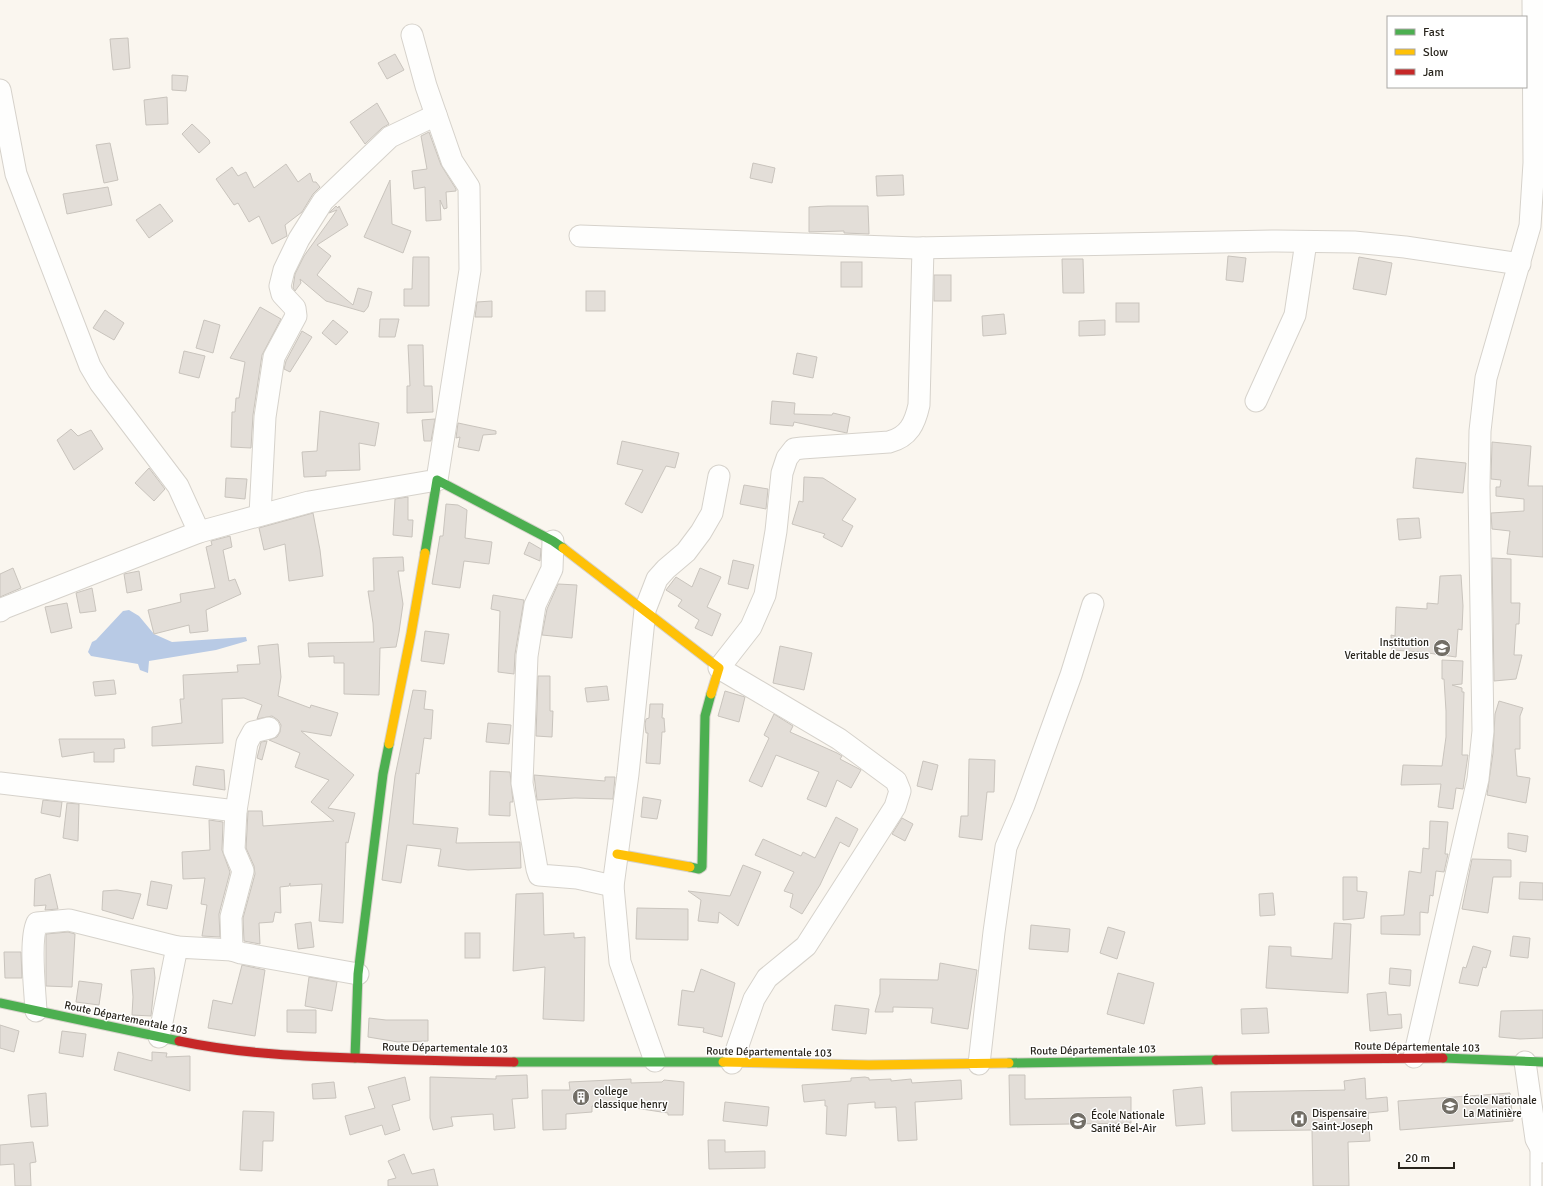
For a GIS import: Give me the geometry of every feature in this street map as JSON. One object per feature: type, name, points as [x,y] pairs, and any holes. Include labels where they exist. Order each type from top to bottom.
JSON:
[{"type":"main road","points":[[355,1058],[358,974],[383,774],[411,634],[437,480],[553,541],[719,668],[705,716],[702,867],[699,869],[617,854]]},
{"type":"main road","name":"Route Départementale 103","points":[[0,1003],[212,1048],[296,1056],[449,1062],[655,1061],[732,1063],[979,1064],[1414,1057],[1534,1062]]},
{"type":"street","points":[[1414,1057],[1478,779],[1483,731],[1479,487],[1480,431],[1486,378],[1530,226],[1534,163],[1533,0]]},
{"type":"street","points":[[0,611],[4,608],[199,532],[309,502],[437,480],[470,270],[469,187],[452,161],[426,86],[412,35]]},
{"type":"street","points":[[0,90],[16,174],[90,366],[100,383],[178,486],[199,532]]},
{"type":"street","points":[[260,515],[265,418],[274,357],[296,316],[295,308],[282,294],[280,286],[284,270],[300,239],[323,201],[390,137],[436,115]]},
{"type":"street","points":[[580,236],[923,248],[1354,242],[1405,247],[1520,264]]},
{"type":"street","points":[[1256,401],[1295,314],[1306,242]]},
{"type":"street","points":[[732,1063],[754,999],[767,978],[806,946],[895,807],[900,791],[896,781],[839,739],[719,668],[751,627],[765,595],[775,538],[782,473],[787,458],[794,450],[802,448],[899,440],[908,432],[916,421],[919,405],[923,248]]},
{"type":"street","points":[[655,1061],[620,962],[613,886],[628,774],[645,610],[657,579],[686,552],[701,532],[712,513],[719,476]]},
{"type":"street","points":[[553,541],[552,570],[536,605],[527,656],[522,782],[537,870],[539,875],[578,878],[613,886]]},
{"type":"street","points":[[979,1064],[994,932],[1006,847],[1024,805],[1071,675],[1093,604]]},
{"type":"street","points":[[232,950],[231,917],[243,871],[234,850],[236,811],[250,736],[253,732],[269,728]]},
{"type":"street","points":[[0,783],[236,811]]},
{"type":"street","points":[[36,1011],[34,930],[37,923],[69,920],[178,947],[232,950],[358,974]]},
{"type":"street","points":[[160,1037],[178,947]]},
{"type":"street","points":[[1534,1062],[1539,1145]]},
{"type":"lane","points":[[1536,1186],[1539,1145]]},
{"type":"water","points":[[129,610],[139,616],[154,634],[172,642],[246,637],[247,641],[216,650],[149,661],[148,673],[140,670],[138,664],[91,656],[88,652],[92,642],[96,640],[123,611]]},
{"type":"building","points":[[128,38],[130,68],[113,70],[110,39]]},
{"type":"building","points":[[395,54],[404,70],[387,79],[378,63]]},
{"type":"building","points":[[172,75],[188,76],[186,91],[172,90]]},
{"type":"building","points":[[167,97],[168,124],[146,125],[144,100]]},
{"type":"building","points":[[377,103],[389,124],[382,128],[365,144],[350,122]]},
{"type":"building","points":[[192,124],[209,140],[210,143],[199,153],[182,134]]},
{"type":"building","points":[[429,132],[441,165],[456,191],[446,192],[447,208],[444,209],[440,200],[441,220],[426,221],[425,187],[414,189],[412,171],[427,169],[421,136]]},
{"type":"building","points":[[110,143],[118,180],[104,183],[96,145]]},
{"type":"building","points":[[753,163],[775,168],[772,183],[750,178]]},
{"type":"building","points":[[286,164],[298,182],[310,173],[313,182],[316,182],[320,187],[313,194],[302,212],[285,225],[287,236],[272,244],[259,216],[249,222],[238,203],[234,205],[216,179],[232,167],[238,176],[246,172],[254,188]]},
{"type":"building","points":[[903,175],[904,195],[877,196],[876,176]]},
{"type":"building","points":[[390,180],[392,224],[411,231],[403,253],[364,237]]},
{"type":"building","points":[[108,187],[112,205],[67,214],[63,194]]},
{"type":"building","points":[[160,204],[173,221],[149,238],[136,220]]},
{"type":"building","points":[[336,206],[338,208],[339,206],[348,225],[317,245],[331,256],[317,275],[353,305],[358,288],[372,292],[368,307],[364,312],[326,301],[300,279],[301,283],[295,291],[293,288],[295,274],[304,256],[337,210],[329,213]]},
{"type":"building","points":[[868,206],[869,234],[844,233],[844,231],[809,232],[809,207]]},
{"type":"building","points":[[1228,256],[1246,258],[1243,282],[1226,280]]},
{"type":"building","points":[[413,257],[429,257],[429,306],[404,306],[404,289],[412,289]]},
{"type":"building","points":[[1359,257],[1392,263],[1386,295],[1353,289]]},
{"type":"building","points":[[1062,259],[1083,259],[1084,293],[1063,293]]},
{"type":"building","points":[[841,262],[862,262],[862,287],[841,287]]},
{"type":"building","points":[[934,275],[951,275],[951,301],[934,301]]},
{"type":"building","points":[[586,291],[605,291],[605,311],[586,311]]},
{"type":"building","points":[[492,301],[492,317],[475,317],[477,302]]},
{"type":"building","points":[[1116,303],[1139,303],[1139,322],[1116,322]]},
{"type":"building","points":[[260,307],[281,319],[262,355],[253,415],[251,448],[231,447],[232,412],[235,412],[236,398],[239,398],[245,362],[230,358]]},
{"type":"building","points":[[105,310],[124,323],[114,340],[93,328]]},
{"type":"building","points":[[1004,314],[1006,334],[983,336],[982,316]]},
{"type":"building","points":[[380,319],[399,319],[395,337],[379,337]]},
{"type":"building","points":[[204,320],[220,325],[213,353],[196,348]]},
{"type":"building","points":[[333,320],[348,332],[336,345],[322,333]]},
{"type":"building","points":[[1105,320],[1105,335],[1079,336],[1079,321]]},
{"type":"building","points":[[302,331],[312,337],[290,372],[284,369],[286,361]]},
{"type":"building","points":[[408,345],[423,345],[424,386],[432,386],[433,412],[407,413],[407,386],[410,386]]},
{"type":"building","points":[[184,351],[205,356],[199,378],[179,373]]},
{"type":"building","points":[[797,353],[817,357],[813,378],[793,374]]},
{"type":"building","points":[[772,401],[795,403],[794,414],[832,415],[833,413],[850,417],[847,433],[794,422],[793,426],[770,424]]},
{"type":"building","points":[[320,411],[379,423],[375,446],[359,443],[360,470],[326,471],[326,476],[304,477],[302,452],[317,451]]},
{"type":"building","points":[[435,419],[431,441],[424,441],[422,420]]},
{"type":"building","points":[[458,423],[496,431],[496,434],[483,435],[479,451],[458,447],[460,437],[456,438]]},
{"type":"building","points":[[71,429],[78,436],[91,430],[103,449],[74,470],[57,440]]},
{"type":"building","points":[[622,441],[679,453],[675,468],[666,466],[642,513],[625,504],[643,470],[617,464]]},
{"type":"building","points":[[1492,442],[1531,446],[1528,486],[1543,486],[1543,557],[1507,554],[1510,531],[1492,529],[1491,513],[1524,511],[1524,499],[1496,496],[1496,487],[1500,487],[1501,480],[1491,479]]},
{"type":"building","points":[[1416,458],[1466,463],[1463,493],[1413,488]]},
{"type":"building","points":[[149,468],[165,489],[154,501],[135,483]]},
{"type":"building","points":[[804,477],[823,478],[856,499],[842,520],[853,526],[842,547],[823,537],[825,534],[792,524],[799,501],[803,502]]},
{"type":"building","points":[[226,478],[247,479],[245,499],[225,497]]},
{"type":"building","points":[[744,485],[768,489],[766,509],[740,504]]},
{"type":"building","points":[[408,497],[408,520],[413,520],[412,537],[393,535],[395,499]]},
{"type":"building","points":[[446,504],[458,505],[467,510],[465,538],[492,542],[489,564],[464,561],[460,588],[432,584],[440,536],[443,536]]},
{"type":"building","points":[[313,513],[323,576],[289,581],[285,544],[264,550],[259,528]]},
{"type":"building","points":[[1419,518],[1421,538],[1399,540],[1397,519]]},
{"type":"building","points":[[230,536],[232,547],[223,550],[229,581],[235,579],[241,594],[206,610],[208,631],[190,633],[189,625],[154,634],[148,610],[181,602],[180,594],[215,588],[206,547],[212,545],[211,541]]},
{"type":"building","points":[[529,542],[541,549],[540,561],[524,554]]},
{"type":"building","points":[[403,557],[404,571],[398,571],[403,604],[399,632],[396,647],[380,648],[379,695],[344,694],[344,663],[334,663],[334,656],[309,657],[308,643],[374,642],[373,623],[368,591],[374,591],[373,558]]},
{"type":"building","points":[[1492,558],[1511,559],[1511,603],[1520,603],[1519,624],[1516,624],[1514,655],[1522,655],[1516,679],[1494,681]]},
{"type":"building","points":[[733,560],[754,565],[748,589],[728,584]]},
{"type":"building","points":[[13,568],[21,588],[0,597],[0,574]]},
{"type":"building","points":[[700,568],[721,577],[707,607],[721,614],[712,636],[695,628],[699,620],[678,606],[682,600],[666,590],[676,577],[692,587]]},
{"type":"building","points":[[139,571],[142,590],[127,593],[124,574]]},
{"type":"building","points":[[1461,575],[1463,606],[1462,630],[1458,629],[1456,657],[1392,650],[1391,635],[1395,636],[1396,607],[1427,609],[1427,603],[1438,604],[1440,576]]},
{"type":"building","points":[[558,584],[577,585],[572,638],[542,635],[547,609]]},
{"type":"building","points":[[92,588],[96,611],[80,613],[76,593]]},
{"type":"building","points":[[493,595],[524,600],[515,654],[514,674],[498,672],[500,611],[491,609]]},
{"type":"building","points":[[67,603],[72,628],[51,633],[45,607]]},
{"type":"building","points":[[425,631],[449,634],[444,664],[421,661]]},
{"type":"building","points":[[278,644],[281,677],[278,696],[310,708],[311,705],[338,713],[331,736],[301,731],[354,775],[328,808],[355,813],[348,843],[346,842],[343,923],[319,921],[322,884],[290,886],[290,883],[289,886],[280,887],[281,913],[275,912],[273,922],[259,923],[260,944],[244,941],[243,918],[255,874],[254,866],[246,848],[248,811],[262,811],[263,826],[334,821],[311,802],[329,780],[295,767],[300,753],[269,740],[277,737],[280,732],[281,725],[278,720],[272,716],[257,719],[262,705],[244,698],[222,699],[223,743],[152,746],[152,727],[182,723],[180,699],[184,699],[183,675],[238,672],[237,665],[260,664],[258,646]]},
{"type":"building","points":[[780,646],[812,653],[804,690],[773,683]]},
{"type":"building","points":[[1442,660],[1463,661],[1462,684],[1452,685],[1462,688],[1462,692],[1464,692],[1462,755],[1468,755],[1463,789],[1456,788],[1453,809],[1438,807],[1441,784],[1401,785],[1403,765],[1442,766],[1446,737],[1446,711],[1444,679],[1442,679]]},
{"type":"building","points":[[538,676],[550,676],[550,711],[553,711],[552,737],[536,736]]},
{"type":"building","points":[[114,680],[116,694],[95,696],[93,682]]},
{"type":"building","points":[[607,686],[609,700],[587,702],[585,688]]},
{"type":"building","points":[[413,690],[426,691],[424,709],[433,710],[431,739],[424,738],[419,774],[416,773],[413,824],[458,828],[456,843],[520,842],[521,868],[468,870],[438,866],[441,849],[407,845],[401,883],[382,880],[395,776]]},
{"type":"building","points":[[725,691],[745,697],[739,722],[718,716]]},
{"type":"building","points":[[1499,701],[1523,708],[1520,716],[1520,749],[1515,749],[1517,776],[1530,778],[1526,803],[1487,795],[1493,753],[1495,714]]},
{"type":"building","points":[[650,704],[663,704],[662,718],[664,718],[665,732],[662,732],[660,764],[646,763],[648,733],[646,733],[645,724],[646,719],[649,718]]},
{"type":"building","points":[[774,714],[793,726],[790,732],[837,753],[842,756],[840,759],[861,770],[851,788],[837,780],[826,807],[807,799],[819,772],[776,755],[762,787],[749,781],[769,738],[764,735]]},
{"type":"building","points":[[488,723],[511,725],[509,744],[486,742]]},
{"type":"building","points":[[59,739],[124,739],[125,748],[114,749],[114,762],[94,762],[94,752],[62,757]]},
{"type":"building","points":[[267,741],[262,760],[257,758],[261,742]]},
{"type":"building","points":[[969,759],[995,760],[994,792],[987,792],[982,840],[959,837],[961,816],[968,816]]},
{"type":"building","points":[[923,761],[938,765],[932,790],[917,786]]},
{"type":"building","points":[[196,766],[224,770],[225,790],[193,785]]},
{"type":"building","points":[[490,771],[510,772],[513,802],[510,802],[510,816],[489,815]]},
{"type":"building","points":[[534,775],[605,781],[605,777],[615,777],[613,799],[575,798],[537,800]]},
{"type":"building","points":[[643,797],[661,800],[657,819],[641,817]]},
{"type":"building","points":[[43,800],[62,802],[60,817],[41,813]]},
{"type":"building","points":[[67,803],[79,804],[78,841],[63,838]]},
{"type":"building","points":[[836,817],[858,829],[849,847],[840,842],[820,885],[802,914],[790,907],[793,894],[784,891],[794,872],[755,855],[763,839],[801,856],[803,852],[815,858]]},
{"type":"building","points":[[902,818],[913,824],[905,841],[892,834]]},
{"type":"building","points":[[209,820],[223,822],[222,850],[230,872],[219,914],[220,937],[202,936],[207,905],[201,904],[205,878],[183,879],[182,852],[210,850]]},
{"type":"building","points":[[1430,821],[1448,822],[1445,854],[1448,854],[1444,872],[1436,871],[1433,896],[1430,895],[1428,913],[1420,912],[1420,935],[1381,934],[1381,916],[1404,915],[1409,871],[1421,873],[1423,848],[1429,849]]},
{"type":"building","points":[[1508,833],[1528,836],[1526,852],[1508,848]]},
{"type":"building","points":[[1472,859],[1511,860],[1511,877],[1493,877],[1488,913],[1462,909]]},
{"type":"building","points":[[743,865],[761,872],[738,926],[719,912],[718,923],[698,921],[701,900],[688,891],[730,896]]},
{"type":"building","points":[[50,874],[58,909],[45,910],[46,905],[34,906],[35,879]]},
{"type":"building","points":[[1343,877],[1357,877],[1357,891],[1367,892],[1364,918],[1343,920]]},
{"type":"building","points":[[151,881],[172,885],[167,909],[147,905]]},
{"type":"building","points":[[1520,882],[1543,883],[1543,900],[1519,899]]},
{"type":"building","points":[[117,890],[141,894],[133,919],[102,910],[103,891]]},
{"type":"building","points":[[543,893],[544,935],[574,933],[574,938],[585,937],[584,1021],[543,1019],[545,967],[513,971],[516,894]]},
{"type":"building","points":[[1273,893],[1275,915],[1260,916],[1259,894]]},
{"type":"building","points":[[637,908],[688,909],[688,940],[636,939]]},
{"type":"building","points":[[311,922],[314,947],[298,949],[295,924]]},
{"type":"building","points":[[1334,923],[1351,924],[1348,993],[1266,988],[1269,946],[1291,947],[1291,956],[1332,959]]},
{"type":"building","points":[[1031,925],[1070,929],[1068,952],[1029,949]]},
{"type":"building","points":[[1108,927],[1125,932],[1117,959],[1100,953]]},
{"type":"building","points":[[68,932],[75,934],[72,987],[46,986],[46,934]]},
{"type":"building","points":[[465,933],[480,933],[480,958],[465,958]]},
{"type":"building","points":[[1513,936],[1530,938],[1528,958],[1510,956]]},
{"type":"building","points":[[1473,946],[1491,951],[1486,968],[1483,967],[1478,986],[1459,983],[1463,967],[1466,968]]},
{"type":"building","points":[[4,952],[21,952],[22,978],[5,978]]},
{"type":"building","points":[[940,963],[977,970],[968,1029],[931,1023],[933,1008],[893,1007],[893,1012],[875,1012],[880,994],[880,979],[938,980]]},
{"type":"building","points":[[242,965],[265,970],[255,1036],[208,1028],[213,1000],[232,1004]]},
{"type":"building","points":[[154,968],[155,978],[151,1016],[132,1015],[133,997],[131,970]]},
{"type":"building","points":[[1390,968],[1411,970],[1410,986],[1389,984]]},
{"type":"building","points":[[701,969],[735,983],[722,1037],[703,1032],[704,1028],[678,1025],[682,990],[694,992]]},
{"type":"building","points":[[1118,973],[1154,983],[1144,1024],[1107,1014]]},
{"type":"building","points":[[309,977],[337,982],[332,1011],[305,1006]]},
{"type":"building","points":[[79,981],[102,984],[99,1005],[76,1002]]},
{"type":"building","points":[[1386,992],[1388,1015],[1401,1014],[1402,1028],[1370,1031],[1367,994]]},
{"type":"building","points":[[835,1005],[869,1009],[866,1034],[832,1030]]},
{"type":"building","points":[[1267,1008],[1269,1033],[1242,1034],[1241,1009]]},
{"type":"building","points":[[287,1010],[316,1010],[316,1033],[287,1032]]},
{"type":"building","points":[[1543,1010],[1543,1038],[1520,1039],[1499,1037],[1501,1011]]},
{"type":"building","points":[[369,1018],[386,1020],[428,1020],[428,1041],[398,1042],[368,1037]]},
{"type":"building","points":[[0,1025],[19,1031],[14,1052],[0,1048]]},
{"type":"building","points":[[62,1031],[86,1034],[83,1057],[59,1053]]},
{"type":"building","points":[[118,1052],[152,1061],[152,1052],[167,1053],[166,1057],[190,1056],[190,1091],[114,1070]]},
{"type":"building","points":[[527,1075],[528,1098],[512,1099],[515,1128],[494,1130],[493,1114],[451,1117],[453,1126],[433,1130],[430,1118],[430,1077],[496,1079],[496,1076]]},
{"type":"building","points":[[1009,1075],[1025,1075],[1025,1099],[1131,1097],[1131,1123],[1010,1125]]},
{"type":"building","points":[[405,1077],[410,1100],[392,1105],[400,1130],[385,1135],[382,1125],[350,1135],[345,1116],[375,1108],[368,1087]]},
{"type":"building","points":[[851,1078],[869,1078],[869,1080],[891,1079],[891,1081],[911,1079],[912,1083],[961,1080],[962,1099],[915,1102],[917,1140],[898,1141],[896,1107],[875,1108],[875,1102],[848,1104],[846,1136],[826,1134],[827,1106],[825,1106],[825,1100],[804,1102],[802,1085],[851,1081]]},
{"type":"building","points":[[1365,1078],[1366,1099],[1387,1097],[1388,1111],[1368,1113],[1370,1141],[1348,1142],[1349,1186],[1313,1186],[1312,1130],[1232,1131],[1231,1092],[1345,1090],[1344,1081]]},
{"type":"building","points":[[631,1079],[631,1083],[662,1082],[664,1080],[684,1082],[683,1115],[668,1115],[668,1113],[635,1108],[635,1104],[592,1106],[592,1112],[566,1114],[566,1129],[543,1130],[542,1090],[570,1090],[569,1082]]},
{"type":"building","points":[[334,1082],[336,1098],[313,1099],[312,1084]]},
{"type":"building","points":[[1202,1087],[1205,1124],[1176,1126],[1173,1090]]},
{"type":"building","points":[[46,1093],[48,1126],[31,1127],[28,1095]]},
{"type":"building","points":[[1510,1093],[1513,1121],[1400,1130],[1398,1101]]},
{"type":"building","points":[[725,1102],[769,1107],[767,1126],[723,1121]]},
{"type":"building","points":[[243,1111],[274,1112],[273,1141],[263,1141],[262,1171],[240,1170]]},
{"type":"building","points":[[708,1140],[725,1140],[725,1152],[765,1151],[765,1168],[709,1169]]},
{"type":"building","points":[[33,1142],[36,1162],[30,1163],[31,1186],[15,1186],[14,1164],[0,1165],[0,1145]]},
{"type":"building","points":[[404,1154],[412,1174],[434,1169],[438,1186],[388,1186],[388,1180],[396,1178],[388,1161]]},
{"type":"traffic: fast","points":[[425,553],[437,480],[553,541],[563,548]]},
{"type":"traffic: fast","points":[[690,867],[699,869],[702,867],[705,716],[711,694]]},
{"type":"traffic: fast","points":[[355,1058],[358,974],[383,774],[389,744]]},
{"type":"traffic: fast","points":[[0,1003],[179,1041]]},
{"type":"traffic: fast","points":[[1443,1058],[1543,1062]]},
{"type":"traffic: fast","points":[[1009,1063],[1216,1060]]},
{"type":"traffic: fast","points":[[514,1062],[723,1062]]},
{"type":"traffic: slow","points":[[563,548],[719,668],[711,694]]},
{"type":"traffic: slow","points":[[389,744],[411,634],[425,553]]},
{"type":"traffic: slow","points":[[617,854],[690,867]]},
{"type":"traffic: slow","points":[[723,1062],[869,1065],[1009,1063]]},
{"type":"traffic: jam","points":[[179,1041],[244,1051],[287,1055],[474,1062],[514,1062]]},
{"type":"traffic: jam","points":[[1216,1060],[1443,1058]]},
{"type":"place","name":"Institution Veritable de Jesus","points":[[1442,648]]},
{"type":"place","name":"college classique henry","points":[[581,1097]]},
{"type":"place","name":"École Nationale La Matinière","points":[[1450,1106]]},
{"type":"place","name":"Dispensaire Saint-Joseph","points":[[1299,1119]]},
{"type":"place","name":"École Nationale Sanité Bel-Air","points":[[1078,1121]]}]
